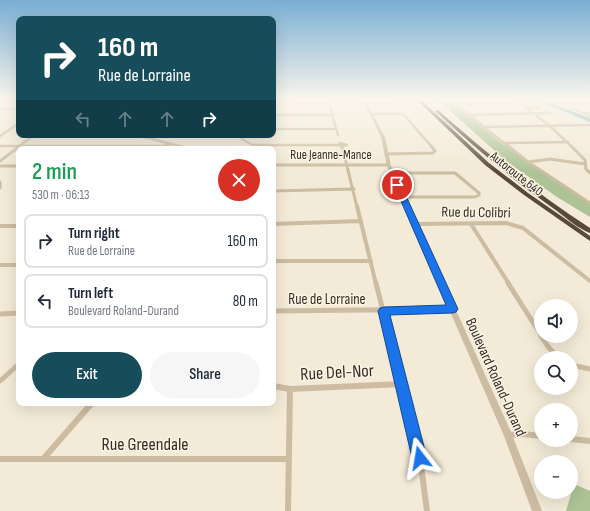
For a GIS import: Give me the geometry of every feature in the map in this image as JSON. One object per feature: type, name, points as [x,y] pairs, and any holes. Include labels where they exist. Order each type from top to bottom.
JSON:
[{"type":"highway","name":"Autoroute 640","points":[[444,124],[492,168],[541,205],[590,239]]},
{"type":"highway","name":"Autoroute 640","points":[[451,124],[506,172],[590,231]]},
{"type":"street","points":[[335,124],[338,135]]},
{"type":"street","name":"Boulevard Roland-Durand","points":[[376,124],[383,137],[388,164],[508,435],[537,511]]},
{"type":"street","points":[[386,154],[432,153],[435,151],[412,124]]},
{"type":"street","points":[[480,124],[528,162],[590,203]]},
{"type":"street","points":[[548,124],[585,160],[586,169],[590,173]]},
{"type":"street","points":[[0,136],[16,125]]},
{"type":"street","points":[[484,127],[552,127],[590,125]]},
{"type":"street","points":[[276,129],[336,129]]},
{"type":"street","points":[[19,146],[30,138]]},
{"type":"street","points":[[143,138],[162,146]]},
{"type":"street","points":[[242,138],[254,145],[340,146],[354,189],[420,458],[427,511]]},
{"type":"street","points":[[502,142],[568,142]]},
{"type":"street","points":[[0,146],[162,146],[170,144],[178,146]]},
{"type":"street","points":[[0,161],[16,148]]},
{"type":"street","points":[[528,162],[550,159],[585,164]]},
{"type":"street","name":"Rue Jeanne-Mance","points":[[276,165],[388,164]]},
{"type":"street","points":[[0,166],[16,166]]},
{"type":"street","points":[[392,173],[456,173],[479,193],[479,195],[475,197],[403,197]]},
{"type":"street","points":[[0,182],[0,188]]},
{"type":"street","points":[[276,191],[354,189]]},
{"type":"street","points":[[276,224],[361,221]]},
{"type":"street","name":"Rue du Colibri","points":[[414,224],[506,223],[519,226],[590,281]]},
{"type":"street","points":[[470,224],[534,325]]},
{"type":"street","points":[[0,226],[16,226]]},
{"type":"street","points":[[276,261],[371,261]]},
{"type":"street","points":[[0,264],[16,264]]},
{"type":"street","name":"Rue de Lorraine","points":[[276,311],[384,311],[453,309]]},
{"type":"street","points":[[0,314],[16,313]]},
{"type":"street","points":[[546,343],[552,351]]},
{"type":"street","points":[[578,366],[590,369]]},
{"type":"street","points":[[1,380],[16,367]]},
{"type":"street","name":"Rue Del-Nor","points":[[276,387],[290,389],[402,384]]},
{"type":"street","points":[[288,511],[290,389]]},
{"type":"street","points":[[44,458],[89,406]]},
{"type":"street","points":[[508,435],[534,435]]},
{"type":"street","points":[[578,440],[590,441]]},
{"type":"street","name":"Rue Greendale","points":[[0,459],[289,459]]},
{"type":"green space","points":[[465,124],[478,124],[551,179],[590,204],[590,217],[557,197],[505,160]]},
{"type":"green space","points":[[578,486],[590,491],[590,511],[566,511],[570,499],[578,499]]},
{"type":"route","points":[[397,185],[453,309],[384,311],[420,458]]}]
